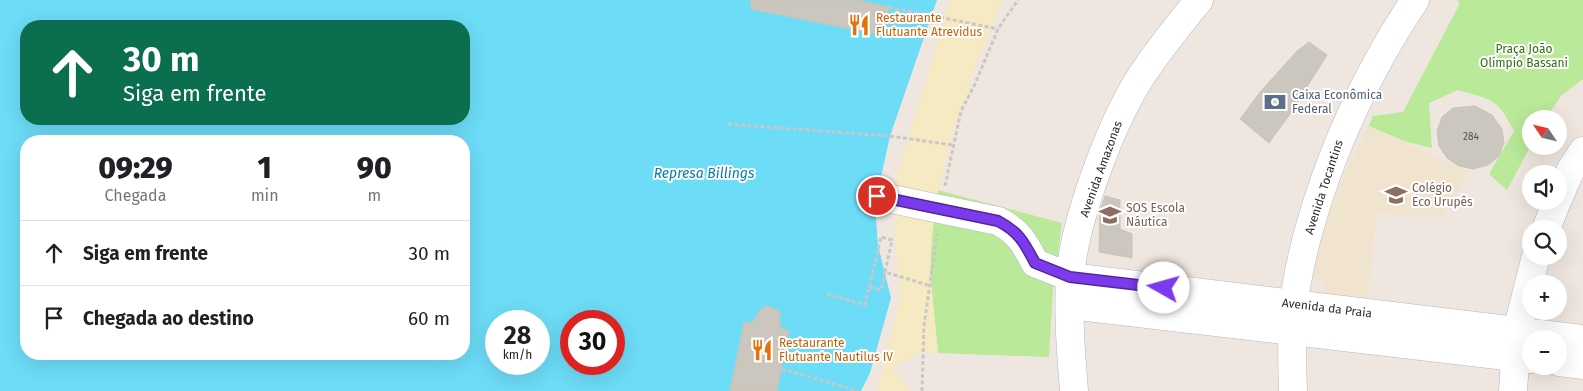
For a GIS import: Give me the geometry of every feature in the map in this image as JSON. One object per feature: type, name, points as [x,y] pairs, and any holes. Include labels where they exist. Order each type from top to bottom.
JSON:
[{"type":"street","name":"Avenida Amazonas","points":[[1074,391],[1069,332],[1070,277],[1074,252],[1087,202],[1112,135],[1143,74],[1200,0]]},
{"type":"street","name":"Avenida Tocantins","points":[[1293,391],[1291,354],[1294,304],[1299,270],[1316,206],[1340,137],[1361,91],[1391,35],[1415,0]]},
{"type":"street","points":[[1567,177],[1570,169],[1583,152]]},
{"type":"street","name":"Avenida da Praia","points":[[877,196],[998,221],[1013,229],[1035,263],[1070,277],[1294,304],[1521,349]]},
{"type":"street","points":[[1513,391],[1535,265]]},
{"type":"street","name":"Avenida da Praia","points":[[1070,305],[1293,331],[1521,349],[1583,339]]},
{"type":"street","points":[[1567,363],[1583,364]]},
{"type":"path","points":[[922,391],[924,326],[928,285],[941,208],[961,111],[975,84],[998,29],[1018,0]]},
{"type":"path","points":[[889,7],[998,29]]},
{"type":"path","points":[[728,124],[908,138],[953,145]]},
{"type":"path","points":[[827,294],[865,304],[881,237],[892,240],[880,290],[870,287]]},
{"type":"path","points":[[884,272],[928,285]]},
{"type":"path","points":[[782,369],[858,391]]},
{"type":"shaded area","name":"Colégio Eco Urupês","points":[[1369,126],[1468,172],[1443,217],[1377,214],[1367,297],[1326,294],[1321,281],[1313,277],[1324,227],[1343,177]]},
{"type":"green space","name":"Praça João Olímpio Bassani","points":[[1458,0],[1583,0],[1583,79],[1562,95],[1551,110],[1522,110],[1522,155],[1526,155],[1507,190],[1489,174],[1514,131],[1498,106],[1487,99],[1458,90],[1429,103],[1432,148],[1404,141],[1369,126],[1373,116],[1403,112],[1459,5]]},
{"type":"green space","points":[[938,190],[1062,223],[1053,290],[1049,357],[938,353],[930,272],[932,236]]},
{"type":"sand","points":[[950,0],[1002,0],[966,90],[975,84],[955,125],[938,190],[932,236],[930,272],[938,353],[922,352],[892,368],[911,391],[877,391],[900,299],[892,192]]},
{"type":"water","name":"Represa Billings","points":[[0,0],[937,0],[890,136],[875,204],[878,245],[891,298],[870,373],[861,391],[0,391]]},
{"type":"building","name":"Restaurante Flutuante Atrevidus","points":[[751,0],[857,0],[889,7],[885,36],[751,9]]},
{"type":"building","name":"Caixa Econômica Federal","points":[[1309,42],[1327,55],[1290,114],[1269,143],[1240,119],[1261,91],[1297,51]]},
{"type":"building","points":[[1475,106],[1492,115],[1502,129],[1504,143],[1499,156],[1488,165],[1473,169],[1459,166],[1447,158],[1439,146],[1437,131],[1442,117],[1453,108]]},
{"type":"building","name":"SOS Escola Náutica","points":[[1105,196],[1120,200],[1120,229],[1132,234],[1132,258],[1099,252],[1100,211]]},
{"type":"building","name":"Restaurante Flutuante Nautilus IV","points":[[766,306],[780,312],[780,328],[789,330],[777,391],[730,391],[744,322],[752,323],[760,310]]},
{"type":"place","name":"Restaurante Flutuante Atrevidus","points":[[859,25]]},
{"type":"place","name":"Caixa Econômica Federal","points":[[1275,102]]},
{"type":"place","name":"Colégio Eco Urupês","points":[[1396,195]]},
{"type":"place","name":"SOS Escola Náutica","points":[[1110,215]]},
{"type":"place","name":"Restaurante Flutuante Nautilus IV","points":[[762,350]]},
{"type":"route","points":[[877,196],[998,221],[1013,229],[1035,263],[1070,277],[1164,288]]}]
